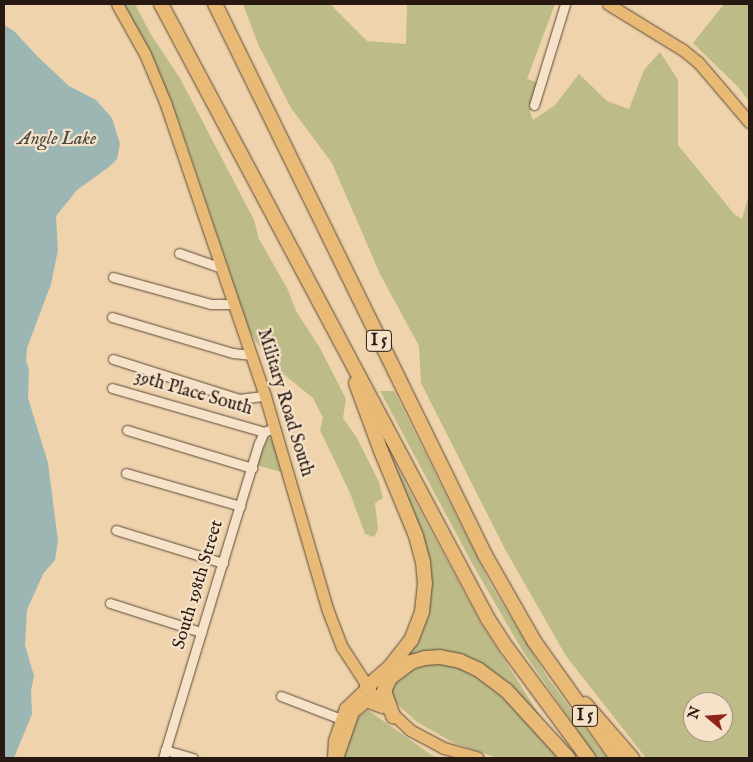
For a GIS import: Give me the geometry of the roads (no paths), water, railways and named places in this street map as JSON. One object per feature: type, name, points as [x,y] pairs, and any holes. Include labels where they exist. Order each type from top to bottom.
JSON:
[{"type":"highway","name":"I 5","points":[[161,4],[488,619],[507,648],[588,758]]},
{"type":"highway","name":"I 5","points":[[215,4],[448,484],[510,602],[555,672],[617,758]]},
{"type":"highway","points":[[360,376],[356,386],[416,536],[423,562],[425,583],[422,612],[415,631],[399,657],[367,687]]},
{"type":"highway","points":[[367,687],[382,683],[410,662],[440,657],[460,661],[479,670],[506,690],[568,758]]},
{"type":"highway","points":[[555,672],[600,719],[632,758]]},
{"type":"highway","points":[[389,712],[384,691],[390,678]]},
{"type":"main road","name":"Military Road South","points":[[117,4],[157,79],[252,355],[265,396],[269,430],[330,618],[342,647],[367,687],[389,712],[410,730],[444,748],[478,758]]},
{"type":"main road","points":[[608,4],[683,50],[698,62],[749,122]]},
{"type":"main road","points":[[332,758],[334,740],[345,708],[367,687]]},
{"type":"main road","points":[[337,758],[353,712],[366,702],[389,712]]},
{"type":"street","points":[[534,105],[565,4]]},
{"type":"street","points":[[179,253],[222,268]]},
{"type":"street","points":[[113,276],[211,304],[234,304]]},
{"type":"street","points":[[112,317],[233,353],[252,355]]},
{"type":"street","points":[[113,358],[240,399],[265,396]]},
{"type":"street","name":"39th Place South","points":[[112,388],[269,430]]},
{"type":"street","points":[[128,430],[252,468]]},
{"type":"street","name":"South 198th Street","points":[[164,754],[252,468],[269,430]]},
{"type":"street","points":[[126,472],[240,506]]},
{"type":"street","points":[[116,530],[223,563]]},
{"type":"street","points":[[110,603],[201,632]]},
{"type":"street","points":[[282,696],[340,719]]},
{"type":"street","points":[[164,754],[193,758]]},
{"type":"water","name":"Angle Lake","points":[[4,25],[14,31],[69,86],[96,100],[112,118],[120,144],[117,159],[77,190],[56,216],[58,250],[51,284],[27,348],[26,361],[29,369],[28,398],[48,463],[58,541],[55,560],[43,574],[27,610],[25,645],[34,676],[31,691],[32,714],[14,758],[4,758]]}]
